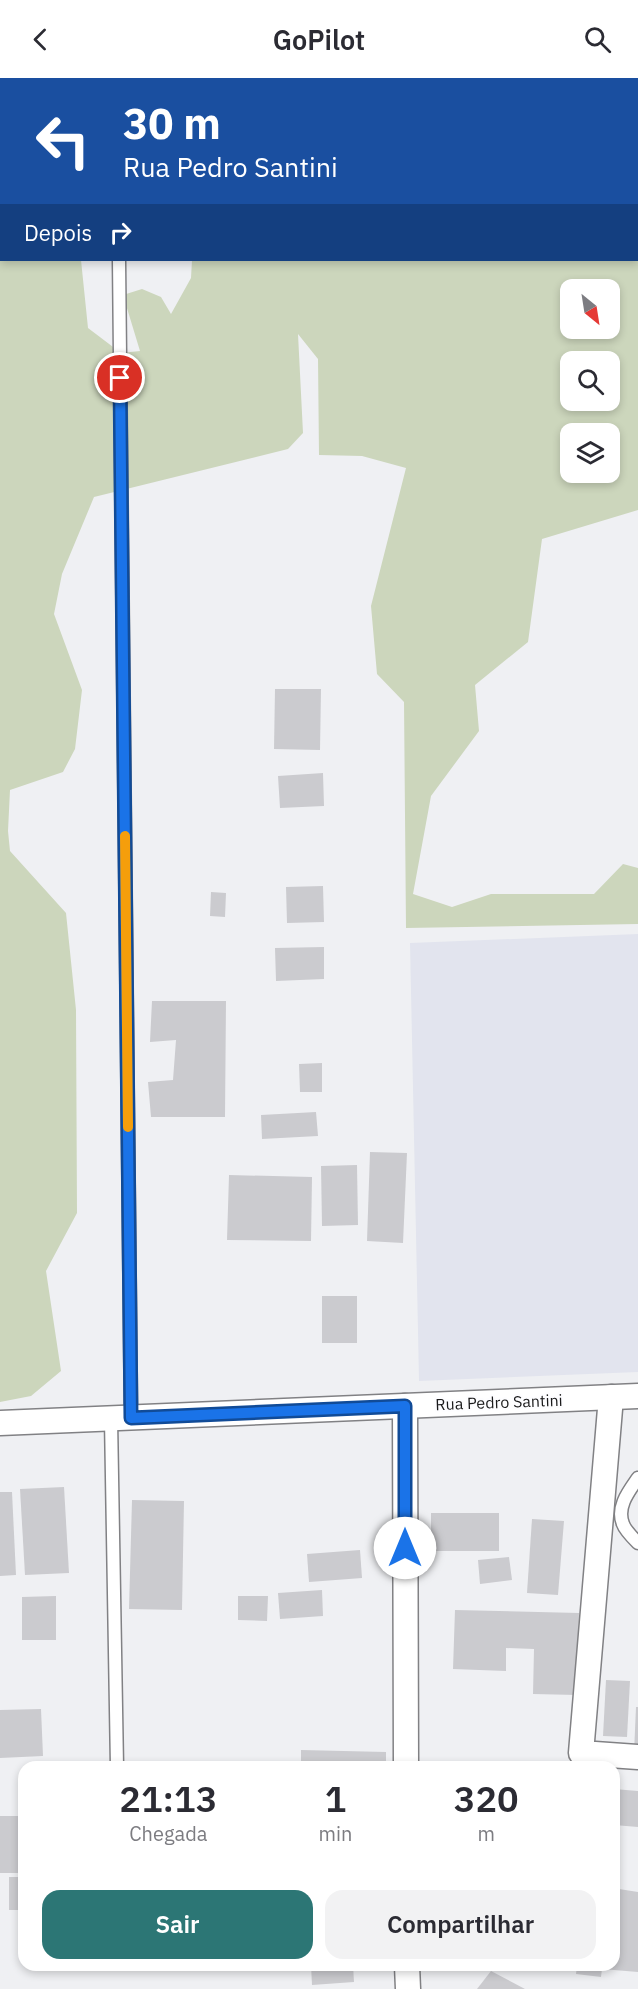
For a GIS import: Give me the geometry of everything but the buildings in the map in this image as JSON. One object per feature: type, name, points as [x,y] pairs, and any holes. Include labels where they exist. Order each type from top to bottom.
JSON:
[{"type":"street","name":"Rua Pedro Santini","points":[[0,1423],[638,1396]]},
{"type":"street","points":[[611,1397],[581,1753],[638,1757]]},
{"type":"street","points":[[405,1406],[406,1761]]},
{"type":"street","points":[[407,1971],[408,1989]]},
{"type":"lane","points":[[117,1761],[121,1418],[119,261]]},
{"type":"lane","points":[[638,1478],[626,1496],[621,1512],[623,1524],[638,1544]]},
{"type":"shaded area","points":[[638,934],[638,1372],[419,1381],[410,943]]},
{"type":"green space","points":[[0,261],[81,261],[88,328],[121,353],[140,351],[123,295],[142,289],[161,297],[171,314],[191,278],[192,261],[638,261],[638,510],[542,539],[528,642],[475,685],[479,731],[431,796],[413,894],[452,907],[491,894],[594,894],[623,864],[638,868],[638,924],[406,928],[404,702],[377,674],[371,606],[406,468],[362,456],[319,455],[318,359],[298,334],[303,433],[288,449],[94,497],[62,574],[54,614],[82,690],[75,749],[63,772],[10,790],[8,831],[10,851],[66,913],[76,1010],[77,1213],[46,1271],[61,1371],[31,1396],[0,1402]]},
{"type":"slow traffic","points":[[125,836],[128,1127]]},
{"type":"route","points":[[120,378],[131,1418],[405,1406],[405,1548]]}]
